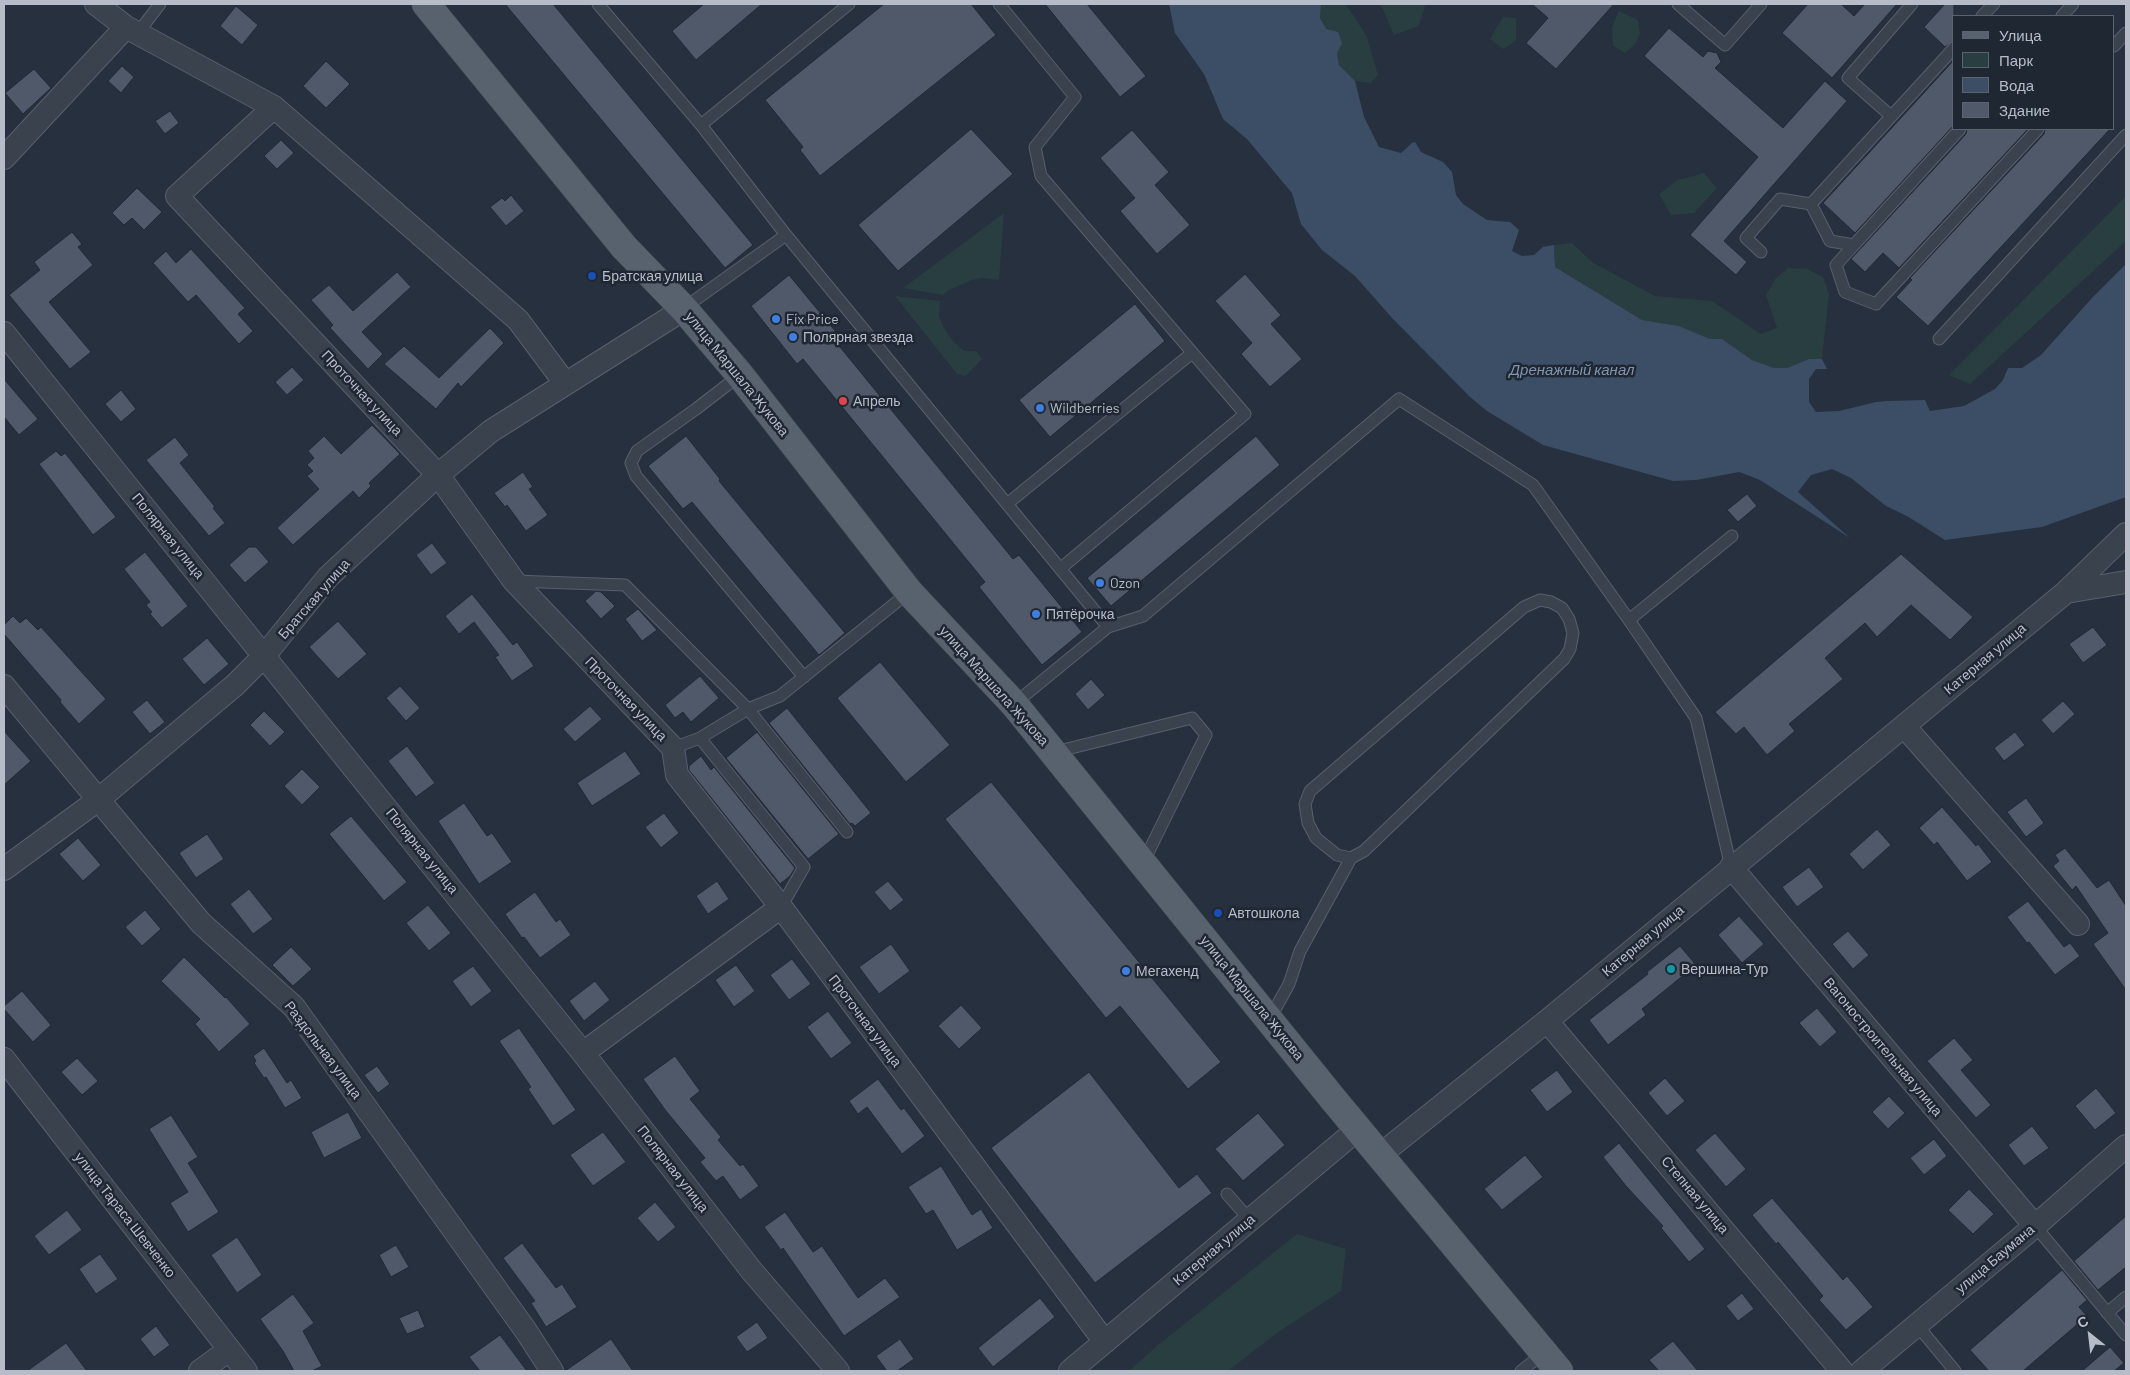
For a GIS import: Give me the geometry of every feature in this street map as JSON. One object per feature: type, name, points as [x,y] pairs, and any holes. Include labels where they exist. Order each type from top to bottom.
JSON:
[{"type":"main road","name":"улица Маршала Жукова","points":[[426,4],[624,247],[684,309],[740,375],[909,592],[1014,704],[1269,1020],[1551,1362]]},
{"type":"street","points":[[96,4],[131,31],[274,107],[518,320],[565,383]]},
{"type":"street","points":[[4,158],[131,31]]},
{"type":"street","name":"Проточная улица","points":[[274,107],[178,196],[438,475],[514,581],[673,748],[676,775],[781,907],[1105,1342]]},
{"type":"street","name":"Братская улица","points":[[4,869],[98,800],[235,685],[264,656],[328,577],[438,475],[491,431],[684,309]]},
{"type":"street","name":"Полярная улица","points":[[4,333],[584,1053],[751,1270],[838,1371]]},
{"type":"street","name":"Катерная улица","points":[[1380,1155],[1548,1021],[2066,592],[2126,534]]},
{"type":"street","points":[[2066,592],[2126,582]]},
{"type":"street","name":"Раздольная улица","points":[[4,686],[200,923],[294,1007],[526,1331],[552,1371]]},
{"type":"street","points":[[1904,726],[2078,924]]},
{"type":"street","name":"Вагоностроительная улица","points":[[1731,868],[2034,1226]]},
{"type":"street","points":[[584,1053],[781,907]]},
{"type":"street","name":"Степная улица","points":[[1548,1021],[1842,1371]]},
{"type":"street","name":"улица Тараса Шевченко","points":[[4,1059],[246,1371]]},
{"type":"street","name":"Катерная улица","points":[[1070,1371],[1358,1128]]},
{"type":"street","name":"улица Баумана","points":[[1862,1371],[2126,1146]]},
{"type":"street","points":[[200,1371],[228,1350]]},
{"type":"lane","points":[[131,31],[160,4]]},
{"type":"lane","points":[[598,4],[702,125],[786,236],[1108,627]]},
{"type":"lane","points":[[702,125],[849,4]]},
{"type":"lane","points":[[999,4],[1075,97],[1035,147],[1041,176],[1244,414],[1060,569]]},
{"type":"lane","points":[[1678,4],[1725,45],[1761,4]]},
{"type":"lane","points":[[1891,116],[1848,78],[1912,4]]},
{"type":"lane","points":[[1983,15],[1994,4]]},
{"type":"lane","points":[[2063,15],[2073,4]]},
{"type":"lane","points":[[2115,45],[2126,33]]},
{"type":"lane","points":[[1810,204],[1952,50]]},
{"type":"lane","points":[[1959,130],[1836,265],[1845,292],[1876,304],[2037,130]]},
{"type":"lane","points":[[1939,339],[2126,135]]},
{"type":"lane","points":[[1761,252],[1746,238],[1780,199],[1810,204]]},
{"type":"lane","points":[[1810,204],[1830,240],[1854,245]]},
{"type":"lane","points":[[684,309],[786,236]]},
{"type":"lane","points":[[1007,504],[1192,353]]},
{"type":"lane","points":[[740,375],[696,409],[637,450],[631,463],[636,476],[804,677]]},
{"type":"lane","points":[[1014,704],[1108,627],[1143,616],[1399,398],[1533,485],[1629,620],[1696,718],[1731,868]]},
{"type":"lane","points":[[1629,620],[1732,536]]},
{"type":"lane","points":[[514,581],[625,586],[748,709],[847,832]]},
{"type":"lane","points":[[673,748],[700,738],[748,709],[780,696],[909,592]]},
{"type":"lane","points":[[1269,1020],[1289,984],[1300,951],[1351,858],[1364,851],[1564,659],[1570,649],[1574,633],[1569,619],[1562,608],[1551,602],[1540,600],[1524,607],[1310,791],[1306,804],[1308,823],[1316,838],[1337,855],[1351,858]]},
{"type":"lane","points":[[1053,753],[1192,718],[1206,735],[1143,863]]},
{"type":"lane","points":[[700,738],[804,867],[781,907]]},
{"type":"lane","points":[[1227,1194],[1250,1220]]},
{"type":"lane","points":[[2034,1226],[2126,1335]]},
{"type":"lane","points":[[2107,1313],[2126,1297]]},
{"type":"lane","points":[[1917,1325],[1955,1371]]},
{"type":"lane","points":[[1521,1371],[1551,1362]]},
{"type":"green space","points":[[1321,4],[1345,4],[1354,16],[1367,37],[1378,75],[1371,83],[1355,81],[1339,65],[1337,53],[1320,18]]},
{"type":"green space","points":[[1377,4],[1424,4],[1425,6],[1419,26],[1394,35],[1381,5]]},
{"type":"green space","points":[[1619,11],[1638,20],[1640,34],[1635,44],[1625,53],[1613,46],[1612,27]]},
{"type":"green space","points":[[1503,17],[1516,18],[1516,41],[1503,49],[1490,39]]},
{"type":"green space","points":[[1704,173],[1717,188],[1694,213],[1671,215],[1659,194],[1678,180]]},
{"type":"green space","points":[[2126,196],[2126,241],[1970,384],[1949,375]]},
{"type":"green space","points":[[1004,213],[999,280],[981,278],[972,280],[949,290],[943,295],[903,288]]},
{"type":"green space","points":[[1572,243],[1592,262],[1655,296],[1712,301],[1761,334],[1777,328],[1766,295],[1775,279],[1788,268],[1807,269],[1823,277],[1829,294],[1822,359],[1809,359],[1787,368],[1774,368],[1752,360],[1722,339],[1710,339],[1679,326],[1642,320],[1555,267],[1554,245]]},
{"type":"green space","points":[[895,296],[940,301],[939,316],[952,340],[964,351],[976,351],[982,359],[966,376],[957,374]]},
{"type":"green space","points":[[1297,1234],[1346,1249],[1341,1291],[1277,1333],[1228,1371],[1129,1371],[1158,1345]]},
{"type":"water","name":"Дренажный канал","points":[[1169,4],[1321,4],[1320,18],[1326,29],[1338,32],[1342,43],[1337,53],[1339,65],[1355,81],[1364,117],[1379,147],[1401,153],[1415,142],[1421,152],[1443,162],[1452,172],[1456,195],[1463,204],[1487,220],[1510,222],[1519,230],[1512,251],[1522,256],[1534,255],[1543,247],[1554,245],[1555,267],[1642,320],[1679,326],[1710,339],[1722,339],[1752,360],[1774,368],[1787,368],[1809,359],[1822,359],[1827,369],[1816,369],[1809,379],[1809,402],[1816,412],[1839,411],[1888,401],[1925,400],[1930,411],[1964,406],[1995,389],[2003,380],[2008,368],[2022,368],[2041,355],[2092,298],[2126,264],[2126,497],[2042,527],[1945,540],[1907,516],[1886,506],[1851,478],[1832,469],[1811,475],[1798,492],[1850,538],[1760,480],[1739,472],[1696,480],[1673,481],[1543,445],[1487,411],[1470,397],[1393,319],[1355,276],[1322,250],[1301,224],[1292,193],[1247,139],[1223,119],[1204,74],[1175,33]]},
{"type":"building","points":[[505,4],[553,4],[753,245],[725,268]]},
{"type":"building","points":[[704,4],[762,4],[696,60],[672,31]]},
{"type":"building","points":[[884,4],[971,4],[996,35],[820,176],[800,150],[803,147],[765,100]]},
{"type":"building","points":[[1045,4],[1087,4],[1146,76],[1120,97]]},
{"type":"building","points":[[1532,4],[1614,4],[1556,69],[1526,43],[1548,18]]},
{"type":"building","points":[[1808,4],[1841,4],[1854,16],[1865,4],[1897,4],[1832,78],[1782,33]]},
{"type":"building","points":[[1945,4],[1954,4],[1952,42],[1945,47],[1924,27]]},
{"type":"building","points":[[236,6],[258,25],[242,45],[220,26]]},
{"type":"building","points":[[1669,28],[1703,57],[1708,51],[1717,53],[1721,62],[1715,68],[1783,128],[1825,81],[1847,101],[1724,241],[1747,262],[1736,275],[1690,235],[1758,157],[1644,56]]},
{"type":"building","points":[[326,61],[350,84],[326,108],[303,86]]},
{"type":"building","points":[[1952,62],[1952,127],[1855,233],[1823,203]]},
{"type":"building","points":[[122,66],[134,77],[121,93],[108,81]]},
{"type":"building","points":[[34,69],[51,88],[23,114],[5,93]]},
{"type":"building","points":[[170,111],[179,123],[165,134],[155,121]]},
{"type":"building","points":[[971,129],[1013,174],[898,271],[858,225]]},
{"type":"building","points":[[1132,130],[1169,172],[1155,185],[1190,225],[1157,254],[1120,211],[1135,198],[1100,158]]},
{"type":"building","points":[[1967,130],[2027,130],[1899,268],[1883,253],[1865,272],[1851,259],[1966,134]]},
{"type":"building","points":[[2045,130],[2109,130],[1928,326],[1896,297],[1912,280],[1910,278],[2044,134]]},
{"type":"building","points":[[281,140],[294,153],[277,169],[264,156]]},
{"type":"building","points":[[137,188],[162,212],[144,230],[132,218],[124,225],[112,213]]},
{"type":"building","points":[[511,195],[524,211],[506,226],[490,207],[502,198],[505,201]]},
{"type":"building","points":[[72,232],[82,244],[78,247],[93,265],[49,302],[91,352],[70,369],[9,295],[40,270],[34,262]]},
{"type":"building","points":[[191,249],[245,308],[238,314],[253,331],[239,344],[196,295],[188,302],[153,263],[166,251],[176,263]]},
{"type":"building","points":[[397,272],[411,287],[362,332],[383,354],[368,369],[330,328],[333,325],[311,300],[329,285],[353,311]]},
{"type":"building","points":[[1245,274],[1281,315],[1271,324],[1302,359],[1270,387],[1241,354],[1252,343],[1215,301]]},
{"type":"building","points":[[789,275],[836,332],[831,336],[1013,559],[1019,555],[1082,632],[1042,665],[979,587],[985,582],[803,359],[797,364],[751,306]]},
{"type":"building","points":[[1135,304],[1165,341],[1050,437],[1019,400]]},
{"type":"building","points":[[490,328],[504,343],[461,387],[458,383],[436,409],[384,364],[404,346],[439,378]]},
{"type":"building","points":[[292,367],[304,380],[287,395],[275,382]]},
{"type":"building","points":[[4,379],[38,419],[19,435],[4,417]]},
{"type":"building","points":[[121,390],[136,409],[121,422],[105,404]]},
{"type":"building","points":[[372,425],[400,454],[369,483],[371,486],[359,498],[353,491],[293,545],[277,528],[319,489],[307,476],[313,471],[307,465],[314,458],[308,451],[324,436],[341,454]]},
{"type":"building","points":[[686,436],[720,479],[719,481],[845,633],[819,655],[692,502],[683,509],[648,466]]},
{"type":"building","points":[[1256,436],[1280,465],[1111,606],[1087,578]]},
{"type":"building","points":[[175,437],[189,455],[180,463],[215,507],[213,508],[225,523],[209,536],[146,460]]},
{"type":"building","points":[[56,451],[61,456],[65,453],[116,517],[93,535],[39,464]]},
{"type":"building","points":[[523,472],[533,487],[529,489],[548,515],[526,531],[507,505],[505,507],[494,493]]},
{"type":"building","points":[[1747,494],[1757,506],[1738,522],[1727,510]]},
{"type":"building","points":[[432,543],[447,563],[431,575],[416,555]]},
{"type":"building","points":[[249,547],[256,547],[269,562],[245,583],[229,565]]},
{"type":"building","points":[[145,552],[188,606],[162,628],[150,614],[152,612],[146,605],[150,602],[124,569]]},
{"type":"building","points":[[1901,554],[1973,617],[1950,640],[1911,605],[1877,637],[1865,623],[1825,658],[1843,679],[1789,724],[1795,731],[1767,755],[1744,727],[1736,734],[1715,712]]},
{"type":"building","points":[[596,591],[601,592],[615,606],[601,619],[585,601]]},
{"type":"building","points":[[472,594],[513,645],[517,642],[534,666],[512,681],[495,657],[499,655],[474,622],[459,634],[445,616]]},
{"type":"building","points":[[638,609],[657,630],[642,641],[625,619]]},
{"type":"building","points":[[13,616],[20,623],[26,618],[38,630],[41,627],[106,699],[79,724],[60,702],[61,700],[4,634],[4,625]]},
{"type":"building","points":[[338,621],[367,654],[338,679],[309,647]]},
{"type":"building","points":[[2093,627],[2107,645],[2083,663],[2069,644]]},
{"type":"building","points":[[207,638],[229,664],[204,685],[182,659]]},
{"type":"building","points":[[880,662],[950,745],[906,782],[837,698]]},
{"type":"building","points":[[700,676],[719,698],[691,722],[683,712],[675,718],[665,705]]},
{"type":"building","points":[[1091,679],[1105,695],[1088,710],[1075,694]]},
{"type":"building","points":[[400,686],[420,708],[406,721],[386,698]]},
{"type":"building","points":[[147,700],[165,722],[150,734],[132,712]]},
{"type":"building","points":[[2063,701],[2075,714],[2053,734],[2041,720]]},
{"type":"building","points":[[590,706],[602,719],[575,742],[563,729]]},
{"type":"building","points":[[787,708],[871,813],[855,826],[852,823],[850,824],[769,723]]},
{"type":"building","points":[[264,711],[285,732],[270,746],[250,725]]},
{"type":"building","points":[[4,731],[31,761],[4,785]]},
{"type":"building","points":[[757,732],[839,834],[808,859],[726,758]]},
{"type":"building","points":[[2015,732],[2025,745],[2004,761],[1994,748]]},
{"type":"building","points":[[407,746],[435,783],[416,797],[388,761]]},
{"type":"building","points":[[625,751],[641,774],[592,806],[577,783]]},
{"type":"building","points":[[701,756],[711,770],[714,767],[795,868],[790,876],[780,884],[689,770],[689,766]]},
{"type":"building","points":[[302,769],[320,787],[302,805],[284,786]]},
{"type":"building","points":[[991,782],[1221,1062],[1188,1089],[1120,1006],[1106,1018],[945,819]]},
{"type":"building","points":[[2026,798],[2044,823],[2026,837],[2007,812]]},
{"type":"building","points":[[464,803],[487,836],[492,833],[512,862],[479,884],[438,821]]},
{"type":"building","points":[[1942,807],[1976,846],[1978,844],[1992,862],[1967,881],[1937,842],[1934,845],[1919,828]]},
{"type":"building","points":[[664,813],[679,833],[661,848],[645,827]]},
{"type":"building","points":[[351,816],[407,882],[384,901],[329,834]]},
{"type":"building","points":[[1877,829],[1891,845],[1863,870],[1849,854]]},
{"type":"building","points":[[207,834],[224,859],[196,878],[179,853]]},
{"type":"building","points":[[78,838],[101,865],[83,881],[59,854]]},
{"type":"building","points":[[2065,848],[2097,888],[2109,880],[2126,906],[2126,990],[2093,944],[2108,933],[2076,886],[2072,890],[2053,866],[2059,861],[2055,855]]},
{"type":"building","points":[[1809,867],[1824,887],[1797,907],[1782,887]]},
{"type":"building","points":[[717,881],[729,899],[708,914],[696,896]]},
{"type":"building","points":[[888,881],[904,900],[890,911],[874,892]]},
{"type":"building","points":[[249,889],[273,919],[253,934],[230,904]]},
{"type":"building","points":[[535,892],[556,922],[560,919],[571,935],[540,958],[524,937],[522,938],[505,914]]},
{"type":"building","points":[[2028,901],[2064,947],[2070,943],[2080,956],[2055,975],[2007,917]]},
{"type":"building","points":[[428,905],[451,933],[429,951],[406,923]]},
{"type":"building","points":[[145,910],[161,929],[142,946],[125,927]]},
{"type":"building","points":[[1739,916],[1764,944],[1742,963],[1718,935]]},
{"type":"building","points":[[1848,931],[1869,955],[1853,969],[1832,944]]},
{"type":"building","points":[[891,944],[910,971],[879,994],[859,967]]},
{"type":"building","points":[[1680,946],[1696,965],[1642,1009],[1646,1015],[1608,1045],[1589,1020],[1648,974],[1647,972]]},
{"type":"building","points":[[291,947],[312,969],[293,986],[272,965]]},
{"type":"building","points":[[184,957],[226,997],[250,1024],[219,1052],[195,1024],[200,1019],[161,981]]},
{"type":"building","points":[[792,959],[811,984],[789,1000],[770,975]]},
{"type":"building","points":[[736,965],[755,991],[734,1007],[715,980]]},
{"type":"building","points":[[473,966],[492,991],[471,1007],[452,981]]},
{"type":"building","points":[[595,981],[610,1000],[584,1021],[569,1001]]},
{"type":"building","points":[[22,991],[51,1025],[33,1042],[4,1009],[4,1006]]},
{"type":"building","points":[[961,1005],[982,1028],[959,1049],[938,1026]]},
{"type":"building","points":[[1817,1008],[1837,1032],[1820,1047],[1799,1023]]},
{"type":"building","points":[[828,1011],[852,1043],[831,1059],[807,1027]]},
{"type":"building","points":[[519,1028],[576,1110],[553,1126],[528,1089],[531,1087],[499,1041]]},
{"type":"building","points":[[1954,1038],[1973,1060],[1961,1070],[1991,1105],[1976,1118],[1927,1061]]},
{"type":"building","points":[[264,1048],[287,1083],[291,1080],[302,1098],[285,1108],[266,1077],[264,1078],[254,1063],[256,1061],[253,1056]]},
{"type":"building","points":[[675,1056],[700,1091],[690,1099],[721,1137],[718,1140],[740,1166],[743,1164],[759,1186],[740,1200],[723,1176],[716,1181],[700,1162],[705,1158],[666,1111],[643,1079]]},
{"type":"building","points":[[77,1058],[98,1081],[82,1095],[61,1072]]},
{"type":"building","points":[[377,1066],[390,1084],[378,1093],[364,1075]]},
{"type":"building","points":[[1557,1070],[1573,1092],[1547,1112],[1530,1090]]},
{"type":"building","points":[[1089,1072],[1179,1188],[1197,1174],[1212,1193],[1095,1283],[991,1148]]},
{"type":"building","points":[[1665,1078],[1685,1101],[1667,1116],[1648,1093]]},
{"type":"building","points":[[878,1079],[901,1110],[904,1108],[925,1136],[902,1154],[867,1107],[858,1114],[849,1101]]},
{"type":"building","points":[[2096,1088],[2116,1113],[2095,1130],[2075,1106]]},
{"type":"building","points":[[1889,1096],[1905,1113],[1888,1129],[1872,1112]]},
{"type":"building","points":[[348,1112],[362,1138],[324,1158],[311,1132]]},
{"type":"building","points":[[1258,1113],[1285,1145],[1243,1181],[1215,1149]]},
{"type":"building","points":[[171,1115],[198,1157],[188,1163],[219,1212],[188,1232],[170,1203],[188,1192],[149,1129]]},
{"type":"building","points":[[2032,1126],[2049,1148],[2024,1166],[2008,1145]]},
{"type":"building","points":[[603,1132],[626,1162],[593,1186],[570,1155]]},
{"type":"building","points":[[1715,1133],[1746,1169],[1726,1187],[1695,1150]]},
{"type":"building","points":[[1934,1139],[1947,1156],[1924,1175],[1910,1158]]},
{"type":"building","points":[[1619,1143],[1705,1249],[1689,1262],[1661,1228],[1663,1226],[1626,1186],[1603,1157]]},
{"type":"building","points":[[1525,1155],[1543,1177],[1502,1210],[1484,1189]]},
{"type":"building","points":[[941,1166],[972,1215],[981,1209],[993,1228],[957,1250],[933,1210],[926,1214],[908,1187]]},
{"type":"building","points":[[1969,1189],[1994,1214],[1973,1234],[1948,1210]]},
{"type":"building","points":[[1772,1198],[1843,1280],[1847,1276],[1873,1307],[1846,1330],[1819,1300],[1823,1296],[1778,1242],[1776,1244],[1752,1215]]},
{"type":"building","points":[[655,1202],[676,1227],[658,1242],[637,1218]]},
{"type":"building","points":[[67,1210],[82,1230],[49,1255],[34,1236]]},
{"type":"building","points":[[785,1212],[813,1252],[822,1246],[858,1298],[885,1278],[900,1297],[844,1336],[783,1248],[781,1250],[764,1227]]},
{"type":"building","points":[[2126,1216],[2126,1267],[2098,1290],[2074,1261]]},
{"type":"building","points":[[237,1237],[262,1275],[237,1293],[211,1255]]},
{"type":"building","points":[[522,1243],[556,1288],[562,1284],[577,1307],[546,1327],[531,1303],[535,1301],[503,1258]]},
{"type":"building","points":[[396,1245],[409,1267],[391,1277],[379,1255]]},
{"type":"building","points":[[100,1254],[118,1279],[96,1294],[79,1269]]},
{"type":"building","points":[[2062,1270],[2087,1300],[2079,1307],[2087,1316],[2023,1371],[1989,1371],[1970,1350]]},
{"type":"building","points":[[1742,1293],[1754,1309],[1738,1321],[1726,1306]]},
{"type":"building","points":[[293,1294],[314,1323],[303,1331],[322,1366],[312,1371],[294,1371],[283,1351],[260,1319]]},
{"type":"building","points":[[1040,1298],[1055,1317],[993,1367],[978,1348]]},
{"type":"building","points":[[418,1310],[425,1327],[407,1334],[399,1318]]},
{"type":"building","points":[[757,1322],[768,1338],[747,1352],[736,1337]]},
{"type":"building","points":[[156,1326],[170,1345],[154,1357],[140,1339]]},
{"type":"building","points":[[500,1335],[527,1371],[480,1371],[469,1357]]},
{"type":"building","points":[[611,1339],[633,1371],[565,1371]]},
{"type":"building","points":[[900,1339],[914,1359],[897,1371],[887,1371],[876,1356]]},
{"type":"building","points":[[1673,1341],[1698,1371],[1659,1371],[1649,1360]]},
{"type":"building","points":[[66,1343],[87,1371],[27,1371]]},
{"type":"building","points":[[2110,1347],[2124,1363],[2114,1371],[2082,1371]]},
{"type":"place","name":"Братская улица","points":[[592,276]]},
{"type":"place","name":"Fix Price","points":[[776,319]]},
{"type":"place","name":"Полярная звезда","points":[[793,337]]},
{"type":"place","name":"Апрель","points":[[843,401]]},
{"type":"place","name":"Wildberries","points":[[1040,408]]},
{"type":"place","name":"Ozon","points":[[1100,583]]},
{"type":"place","name":"Пятёрочка","points":[[1036,614]]},
{"type":"place","name":"Автошкола","points":[[1218,913]]},
{"type":"place","name":"Вершина-Тур","points":[[1671,969]]},
{"type":"place","name":"Мегахенд","points":[[1126,971]]}]
